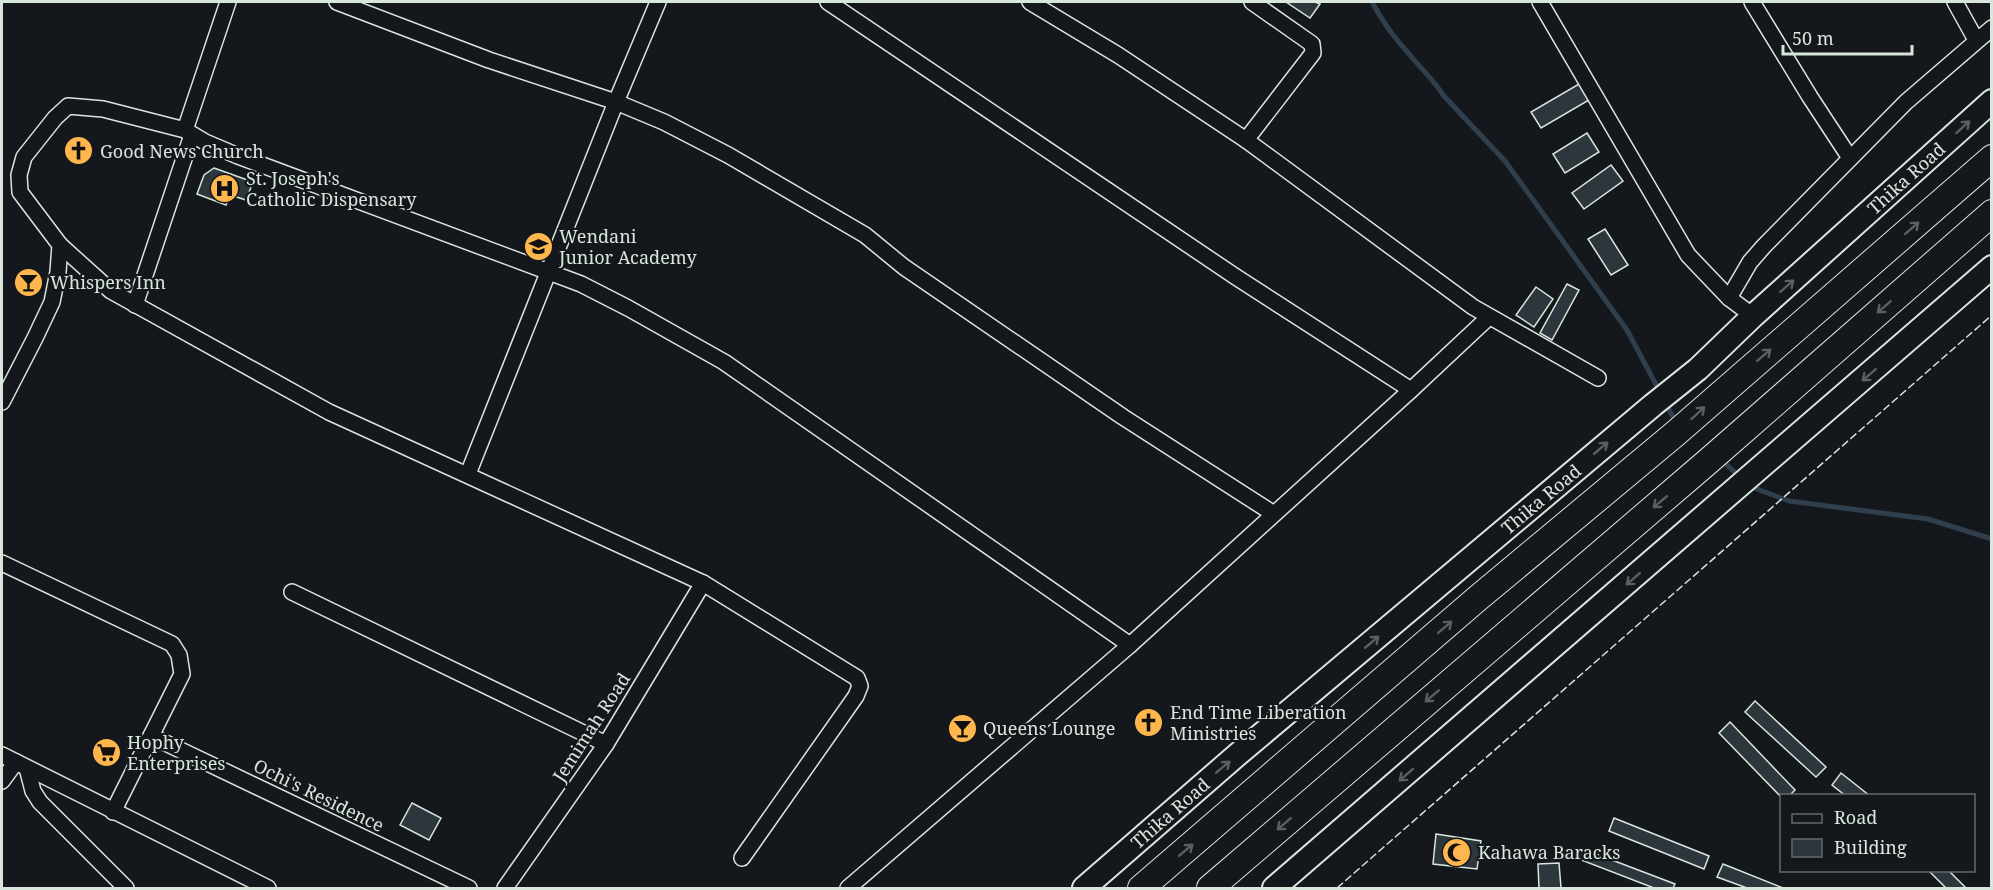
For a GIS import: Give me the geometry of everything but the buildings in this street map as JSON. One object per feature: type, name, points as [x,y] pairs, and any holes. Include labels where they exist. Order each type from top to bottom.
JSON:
[{"type":"highway","name":"Thika Road","points":[[1142,888],[1478,598],[1676,433],[1992,158]]},
{"type":"highway","points":[[1210,888],[1705,464],[1992,213]]},
{"type":"main road","name":"Thika Road","points":[[1084,888],[1237,755],[1698,369],[1753,316],[1992,101]]},
{"type":"main road","points":[[1274,888],[1992,267]]},
{"type":"street","points":[[135,305],[228,2]]},
{"type":"street","points":[[337,2],[489,60],[616,102],[664,122],[728,155],[865,235],[904,267],[1123,417],[1274,514]]},
{"type":"street","points":[[468,474],[658,2]]},
{"type":"street","points":[[828,2],[1236,277],[1411,390]]},
{"type":"street","points":[[1030,2],[1118,55],[1246,140],[1489,317],[1598,378]]},
{"type":"street","points":[[1246,140],[1314,49],[1312,44],[1252,2]]},
{"type":"street","points":[[1540,2],[1688,255],[1730,298],[1753,316]]},
{"type":"street","points":[[1752,2],[1810,98],[1850,158]]},
{"type":"street","points":[[1955,2],[1976,40]]},
{"type":"street","points":[[1730,298],[1750,262],[1764,246],[1905,102],[1992,28]]},
{"type":"street","points":[[742,858],[856,696],[860,686],[857,678],[703,583],[329,412],[111,291],[60,245],[20,192],[19,175],[24,157],[55,118],[68,106],[103,109],[188,133],[238,156],[581,284],[724,362],[1130,645]]},
{"type":"street","points":[[2,402],[52,302],[60,245]]},
{"type":"street","points":[[848,888],[1130,645],[1489,317]]},
{"type":"street","points":[[2,563],[172,644],[179,655],[182,674],[113,812]]},
{"type":"street","name":"Jemimah Road","points":[[505,888],[606,744],[703,583]]},
{"type":"street","points":[[292,592],[606,744]]},
{"type":"street","name":"Ochi's Residence","points":[[151,736],[469,888]]},
{"type":"street","points":[[2,755],[268,888]]},
{"type":"street","points":[[2,781],[22,765]]},
{"type":"street","points":[[22,765],[40,802],[126,888]]},
{"type":"waterway","points":[[1372,2],[1399,43],[1432,79],[1443,95],[1505,161],[1627,330],[1661,394]]},
{"type":"waterway","points":[[1665,402],[1674,419]]},
{"type":"waterway","points":[[1726,464],[1741,478]]},
{"type":"waterway","points":[[1749,486],[1789,501],[1928,519],[1992,539]]},
{"type":"fence","points":[[1337,888],[1992,315]]},
{"type":"place","name":"Good News Church","points":[[79,151]]},
{"type":"place","name":"St. Joseph's Catholic Dispensary","points":[[225,188]]},
{"type":"place","name":"Wendani Junior Academy","points":[[538,246]]},
{"type":"place","name":"Whispers Inn","points":[[29,282]]},
{"type":"place","name":"End Time Liberation Ministries","points":[[1149,722]]},
{"type":"place","name":"Queens Lounge","points":[[962,728]]},
{"type":"place","name":"Hophy Enterprises","points":[[106,752]]},
{"type":"place","name":"Kahawa Baracks","points":[[1457,852]]}]
